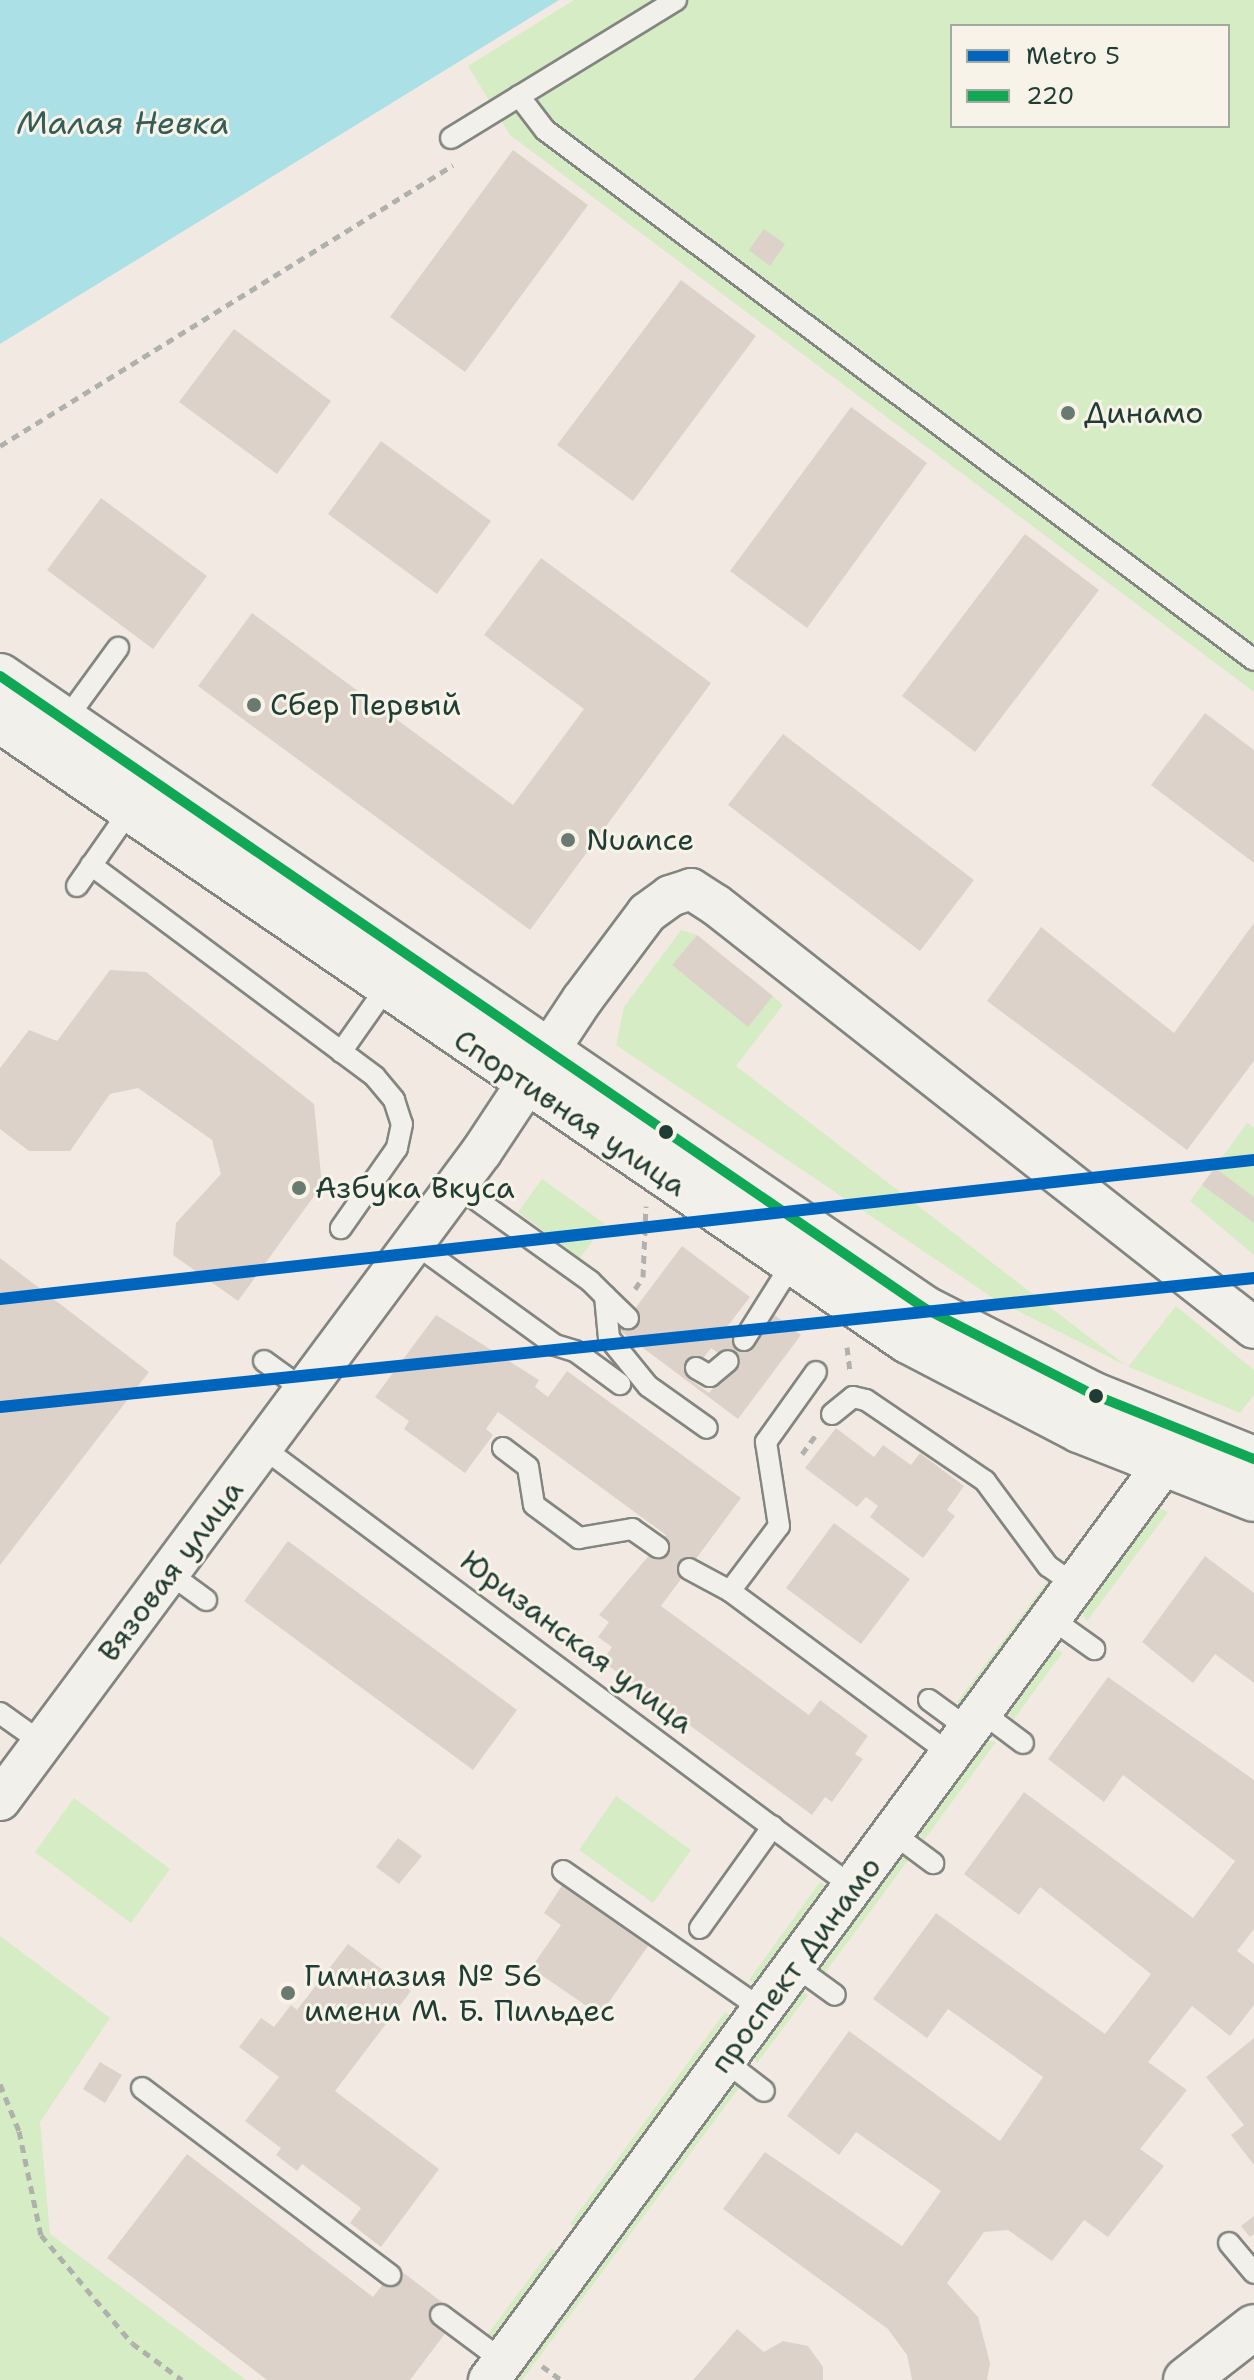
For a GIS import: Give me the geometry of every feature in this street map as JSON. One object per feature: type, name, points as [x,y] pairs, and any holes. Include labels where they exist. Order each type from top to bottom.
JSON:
[{"type":"street","name":"Спортивная улица","points":[[0,676],[533,1066],[793,1262],[984,1384],[1176,1449],[1254,1459]]},
{"type":"street","name":"Спортивная улица","points":[[0,720],[386,988],[533,1066],[924,1308],[1092,1394],[1254,1499]]},
{"type":"street","name":"Спортивная улица","points":[[533,1066],[647,913],[691,889],[1254,1328]]},
{"type":"street","name":"Вязовая улица","points":[[0,1800],[414,1243],[456,1185],[533,1066]]},
{"type":"street","name":"проспект Динамо","points":[[511,2369],[725,2061],[1176,1449]]},
{"type":"street","points":[[1186,2380],[1254,2327]]},
{"type":"lane","points":[[451,138],[676,0]]},
{"type":"lane","points":[[519,96],[531,116],[570,149],[1254,660]]},
{"type":"lane","points":[[64,722],[118,648]]},
{"type":"lane","points":[[77,886],[130,810]]},
{"type":"lane","points":[[91,865],[341,1052],[385,1089],[402,1124],[397,1148],[341,1228]]},
{"type":"lane","points":[[341,1052],[386,988]]},
{"type":"lane","points":[[456,1185],[605,1296],[628,1318]]},
{"type":"lane","points":[[414,1243],[555,1345],[575,1351],[620,1384]]},
{"type":"lane","points":[[744,1340],[793,1262]]},
{"type":"lane","points":[[605,1296],[609,1338],[648,1386],[707,1428]]},
{"type":"lane","points":[[264,1361],[304,1390]]},
{"type":"lane","points":[[696,1368],[710,1376],[728,1361]]},
{"type":"lane","points":[[730,1591],[779,1526],[766,1442],[816,1372]]},
{"type":"lane","points":[[832,1414],[840,1403],[866,1400],[985,1481],[1040,1557],[1077,1586]]},
{"type":"lane","name":"Юризанская улица","points":[[262,1447],[854,1888]]},
{"type":"lane","points":[[503,1448],[528,1467],[534,1505],[579,1538],[632,1529],[658,1547]]},
{"type":"lane","points":[[689,1569],[968,1733],[1023,1743]]},
{"type":"lane","points":[[169,1573],[206,1600]]},
{"type":"lane","points":[[1052,1619],[1094,1649]]},
{"type":"lane","points":[[929,1700],[968,1733]]},
{"type":"lane","points":[[0,1713],[42,1743]]},
{"type":"lane","points":[[700,1928],[773,1826]]},
{"type":"lane","points":[[894,1834],[933,1863]]},
{"type":"lane","points":[[563,1871],[763,2010]]},
{"type":"lane","points":[[795,1966],[835,1995]]},
{"type":"lane","points":[[725,2061],[764,2091]]},
{"type":"lane","points":[[142,2088],[390,2275]]},
{"type":"lane","points":[[1229,2243],[1254,2273]]},
{"type":"lane","points":[[441,2315],[511,2369]]},
{"type":"path","points":[[0,446],[464,158],[451,138]]},
{"type":"path","points":[[643,1277],[646,1204]]},
{"type":"path","points":[[0,2084],[19,2131],[41,2235],[132,2343],[182,2380]]},
{"type":"path","points":[[511,2369],[561,2380]]},
{"type":"green space","name":"Динамо","points":[[574,0],[1254,0],[1254,692],[510,135],[468,66]]},
{"type":"green space","points":[[681,930],[697,935],[673,966],[748,1026],[773,996],[783,1005],[736,1066],[1126,1366],[996,1300],[616,1045],[624,1007]]},
{"type":"green space","points":[[1247,1123],[1254,1128],[1254,1255],[1190,1201]]},
{"type":"green space","points":[[542,1179],[605,1224],[580,1258],[518,1212]]},
{"type":"green space","points":[[1176,1306],[1254,1370],[1254,1395],[1240,1413],[1128,1367]]},
{"type":"green space","points":[[1156,1507],[1168,1512],[1087,1621],[1079,1610]]},
{"type":"green space","points":[[1049,1579],[1055,1583],[965,1709],[957,1702]]},
{"type":"green space","points":[[1051,1648],[1063,1652],[1013,1720],[1006,1708]]},
{"type":"green space","points":[[983,1739],[996,1742],[924,1840],[916,1829]]},
{"type":"green space","points":[[616,1796],[691,1850],[653,1903],[579,1850]]},
{"type":"green space","points":[[74,1798],[170,1869],[131,1923],[35,1852]]},
{"type":"green space","points":[[896,1855],[909,1859],[824,1974],[817,1961]]},
{"type":"green space","points":[[820,1882],[829,1888],[763,1990],[749,1980]]},
{"type":"green space","points":[[0,1936],[110,2018],[40,2122],[50,2234],[246,2380],[0,2380]]},
{"type":"green space","points":[[797,1989],[808,1995],[757,2063],[749,2052]]},
{"type":"green space","points":[[725,2012],[739,2022],[584,2235],[570,2224]]},
{"type":"green space","points":[[727,2081],[741,2085],[522,2380],[505,2380]]},
{"type":"green space","points":[[552,2248],[565,2258],[499,2348],[485,2338]]},
{"type":"water","name":"Малая Невка","points":[[0,0],[559,0],[0,344]]},
{"type":"building","points":[[513,150],[588,205],[465,372],[390,317]]},
{"type":"building","points":[[764,229],[785,244],[770,266],[749,250]]},
{"type":"building","points":[[681,280],[756,336],[633,501],[557,445]]},
{"type":"building","points":[[234,329],[331,401],[277,474],[179,402]]},
{"type":"building","points":[[851,407],[927,463],[807,628],[730,571]]},
{"type":"building","points":[[381,441],[491,521],[437,594],[328,514]]},
{"type":"building","points":[[101,498],[207,576],[153,649],[47,570]]},
{"type":"building","points":[[1025,534],[1099,590],[975,752],[902,696]]},
{"type":"building","points":[[541,558],[711,683],[530,930],[198,686],[252,613],[513,805],[584,709],[484,635]]},
{"type":"building","points":[[1205,713],[1254,750],[1254,863],[1151,785]]},
{"type":"building","points":[[783,734],[974,880],[920,951],[728,805]]},
{"type":"building","points":[[1254,923],[1254,1061],[1187,1150],[987,1001],[1041,927],[1174,1033]]},
{"type":"building","points":[[697,935],[773,996],[748,1027],[672,965]]},
{"type":"building","points":[[110,970],[146,972],[314,1104],[322,1185],[238,1301],[173,1255],[176,1223],[221,1174],[212,1140],[138,1088],[110,1094],[70,1151],[29,1151],[0,1129],[0,1068],[29,1030],[57,1041]]},
{"type":"building","points":[[1215,1168],[1254,1197],[1254,1223],[1202,1185]]},
{"type":"building","points":[[682,1246],[750,1297],[727,1327],[749,1343],[772,1313],[801,1335],[738,1419],[619,1330]],"holes":[[[711,1348],[732,1363],[709,1393],[688,1378]]]},
{"type":"building","points":[[0,1258],[149,1372],[0,1565]]},
{"type":"building","points":[[436,1315],[539,1380],[535,1387],[548,1397],[567,1371],[741,1498],[661,1606],[809,1715],[820,1700],[868,1736],[855,1754],[863,1759],[832,1802],[825,1797],[812,1815],[602,1661],[612,1647],[598,1637],[609,1622],[599,1615],[666,1535],[498,1412],[486,1429],[493,1435],[465,1473],[404,1429],[409,1421],[375,1397]]},
{"type":"building","points":[[836,1428],[874,1457],[883,1445],[911,1465],[920,1453],[964,1486],[947,1510],[955,1516],[923,1558],[870,1517],[878,1506],[866,1497],[857,1507],[805,1468]]},
{"type":"building","points":[[834,1523],[910,1579],[861,1644],[786,1588]]},
{"type":"building","points":[[288,1541],[517,1710],[473,1770],[244,1601]]},
{"type":"building","points":[[1205,1556],[1254,1593],[1254,1683],[1215,1654],[1193,1683],[1142,1642]]},
{"type":"building","points":[[1108,1677],[1254,1780],[1254,1929],[1237,1951],[1254,1964],[1254,2005],[1230,2036],[1192,2006],[1148,2062],[1187,2090],[1140,2149],[1164,2166],[1108,2237],[1084,2220],[1052,2261],[1008,2230],[984,2232],[947,2283],[978,2317],[990,2363],[987,2380],[912,2380],[907,2355],[888,2329],[723,2209],[765,2152],[902,2246],[941,2191],[856,2132],[839,2155],[787,2116],[849,2031],[1000,2141],[1043,2077],[948,2009],[927,2038],[873,1999],[936,1913],[1105,2034],[1151,1974],[1040,1887],[1019,1915],[964,1874],[1024,1792],[1193,1918],[1235,1861],[1123,1775],[1104,1802],[1048,1759]]},
{"type":"building","points":[[398,1838],[422,1856],[399,1884],[376,1867]]},
{"type":"building","points":[[563,1884],[650,1943],[600,2015],[531,1968],[561,1925],[544,1913]]},
{"type":"building","points":[[348,1944],[411,1991],[335,2091],[439,2169],[381,2247],[350,2223],[361,2208],[302,2164],[297,2171],[276,2155],[281,2148],[245,2121],[279,2077],[239,2047],[261,2018],[274,2027],[291,2005],[297,2010]]},
{"type":"building","points":[[1254,2038],[1254,2165],[1231,2135],[1244,2125],[1206,2077]]},
{"type":"building","points":[[100,2062],[122,2075],[105,2103],[83,2089]]},
{"type":"building","points":[[187,2154],[373,2297],[396,2267],[447,2306],[441,2315],[447,2331],[410,2380],[267,2380],[107,2258]]},
{"type":"building","points":[[1254,2216],[1254,2234],[1250,2237],[1241,2226]]},
{"type":"building","points":[[737,2329],[764,2352],[783,2341],[808,2346],[823,2367],[823,2380],[693,2380]]},
{"type":"metro line","name":"5","points":[[0,1299],[1254,1160]]},
{"type":"metro line","name":"5","points":[[0,1407],[1254,1278]]},
{"type":"transit line","name":"220","points":[[0,676],[924,1308],[1092,1394],[1254,1459]]},
{"type":"place","name":"Динамо","points":[[1068,413]]},
{"type":"place","name":"Сбер Первый","points":[[254,705]]},
{"type":"place","name":"Nuance","points":[[568,840]]},
{"type":"place","name":"Азбука Вкуса","points":[[299,1188]]},
{"type":"place","name":"Гимназия № 56 имени М. Б. Пильдес","points":[[288,1993]]}]
